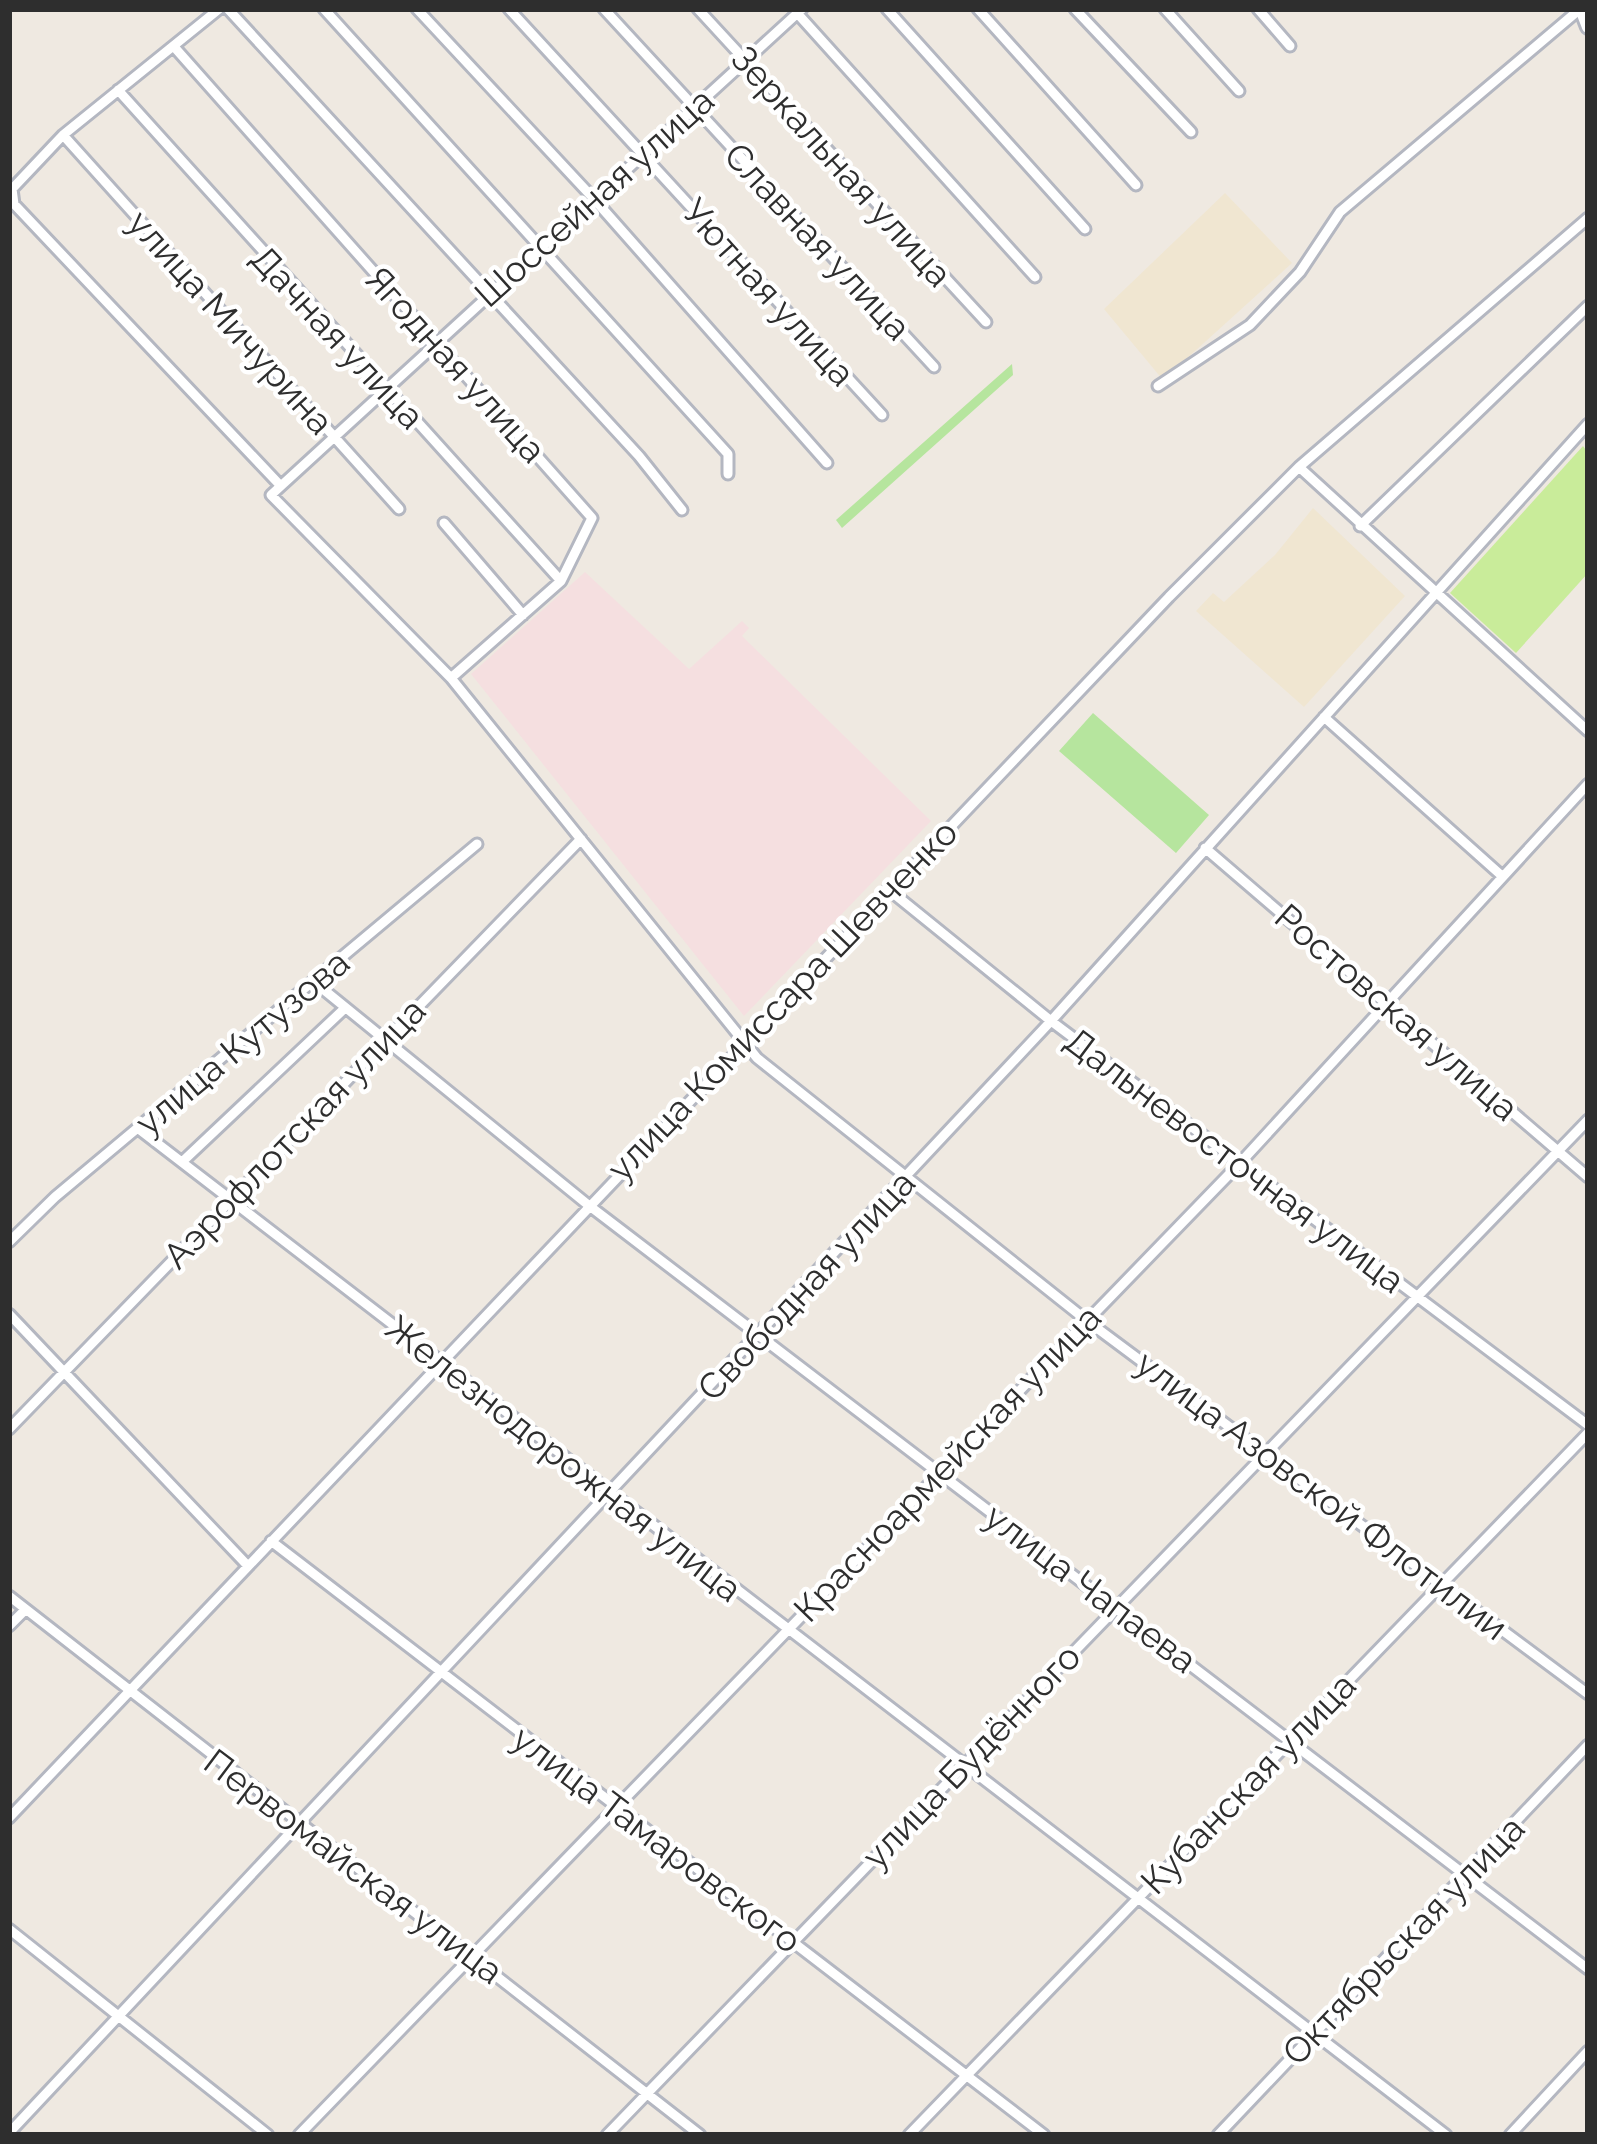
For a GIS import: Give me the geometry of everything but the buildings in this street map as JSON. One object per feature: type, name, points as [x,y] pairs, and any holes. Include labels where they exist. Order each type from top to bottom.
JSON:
[{"type":"street","points":[[453,681],[271,495],[278,482],[14,204],[13,189],[63,135],[224,9],[682,510]]},
{"type":"street","points":[[324,9],[728,454],[728,474]]},
{"type":"street","points":[[416,9],[594,199],[826,463]]},
{"type":"street","name":"Уютная улица","points":[[509,9],[882,415]]},
{"type":"street","name":"Славная улица","points":[[604,9],[934,367]]},
{"type":"street","name":"Зеркальная улица","points":[[698,9],[986,322]]},
{"type":"street","points":[[887,9],[1085,229]]},
{"type":"street","points":[[978,9],[1136,185]]},
{"type":"street","points":[[1075,9],[1190,132]]},
{"type":"street","points":[[1166,9],[1239,92]]},
{"type":"street","points":[[1258,9],[1290,46]]},
{"type":"street","points":[[1158,386],[1250,325],[1300,272],[1340,212],[1580,9],[1588,27]]},
{"type":"street","points":[[798,10],[1035,277]]},
{"type":"street","name":"Шоссейная улица","points":[[278,482],[798,10]]},
{"type":"street","name":"Ягодная улица","points":[[176,49],[592,518],[562,580],[453,681]]},
{"type":"street","name":"Дачная улица","points":[[118,90],[562,580]]},
{"type":"street","name":"улица Мичурина","points":[[63,135],[399,509]]},
{"type":"street","name":"улица Комиссара Шевченко","points":[[9,1818],[742,1041],[1298,467],[1588,218]]},
{"type":"street","points":[[1360,526],[1588,306]]},
{"type":"street","name":"Свободная улица","points":[[9,2133],[1052,1021],[1588,424]]},
{"type":"street","points":[[1298,467],[1588,731]]},
{"type":"street","points":[[444,523],[523,615]]},
{"type":"street","name":"улица Азовской Флотилии","points":[[453,681],[742,1041],[904,1180],[1588,1694]]},
{"type":"street","points":[[1324,717],[1502,876]]},
{"type":"street","name":"Красноармейская улица","points":[[299,2135],[1240,1162],[1588,784]]},
{"type":"street","name":"Аэрофлотская улица","points":[[9,1429],[581,839]]},
{"type":"street","name":"улица Кутузова","points":[[9,1242],[477,844]]},
{"type":"street","name":"Ростовская улица","points":[[1205,848],[1588,1178]]},
{"type":"street","name":"Дальневосточная улица","points":[[888,889],[1052,1021],[1588,1429]]},
{"type":"street","name":"улица Чапаева","points":[[313,981],[587,1204],[1588,1969]]},
{"type":"street","points":[[182,1162],[344,1009]]},
{"type":"street","name":"улица Будённого","points":[[607,2135],[1588,1120]]},
{"type":"street","name":"Железнодорожная улица","points":[[140,1130],[1446,2135]]},
{"type":"street","points":[[9,1314],[248,1566]]},
{"type":"street","name":"Кубанская улица","points":[[909,2135],[1588,1429]]},
{"type":"street","name":"улица Тамаровского","points":[[271,1541],[1044,2135]]},
{"type":"street","name":"Первомайская улица","points":[[9,1596],[700,2135]]},
{"type":"street","points":[[9,1626],[25,1610]]},
{"type":"street","name":"Октябрьская улица","points":[[1217,2135],[1588,1745]]},
{"type":"street","points":[[9,1929],[268,2135]]},
{"type":"street","points":[[1510,2135],[1588,2051]]},
{"type":"shaded area","points":[[1225,193],[1292,263],[1163,380],[1104,309]]},
{"type":"shaded area","points":[[1313,508],[1405,596],[1304,707],[1196,611],[1213,593],[1224,602],[1275,555]]},
{"type":"shaded area","points":[[585,572],[689,669],[742,621],[749,628],[742,636],[931,821],[744,1016],[471,674]]},
{"type":"green space","points":[[1012,364],[1013,375],[842,528],[836,520]]},
{"type":"green space","points":[[1583,446],[1588,453],[1588,573],[1516,653],[1450,593]]},
{"type":"green space","points":[[1093,713],[1209,815],[1176,853],[1059,751]]}]
